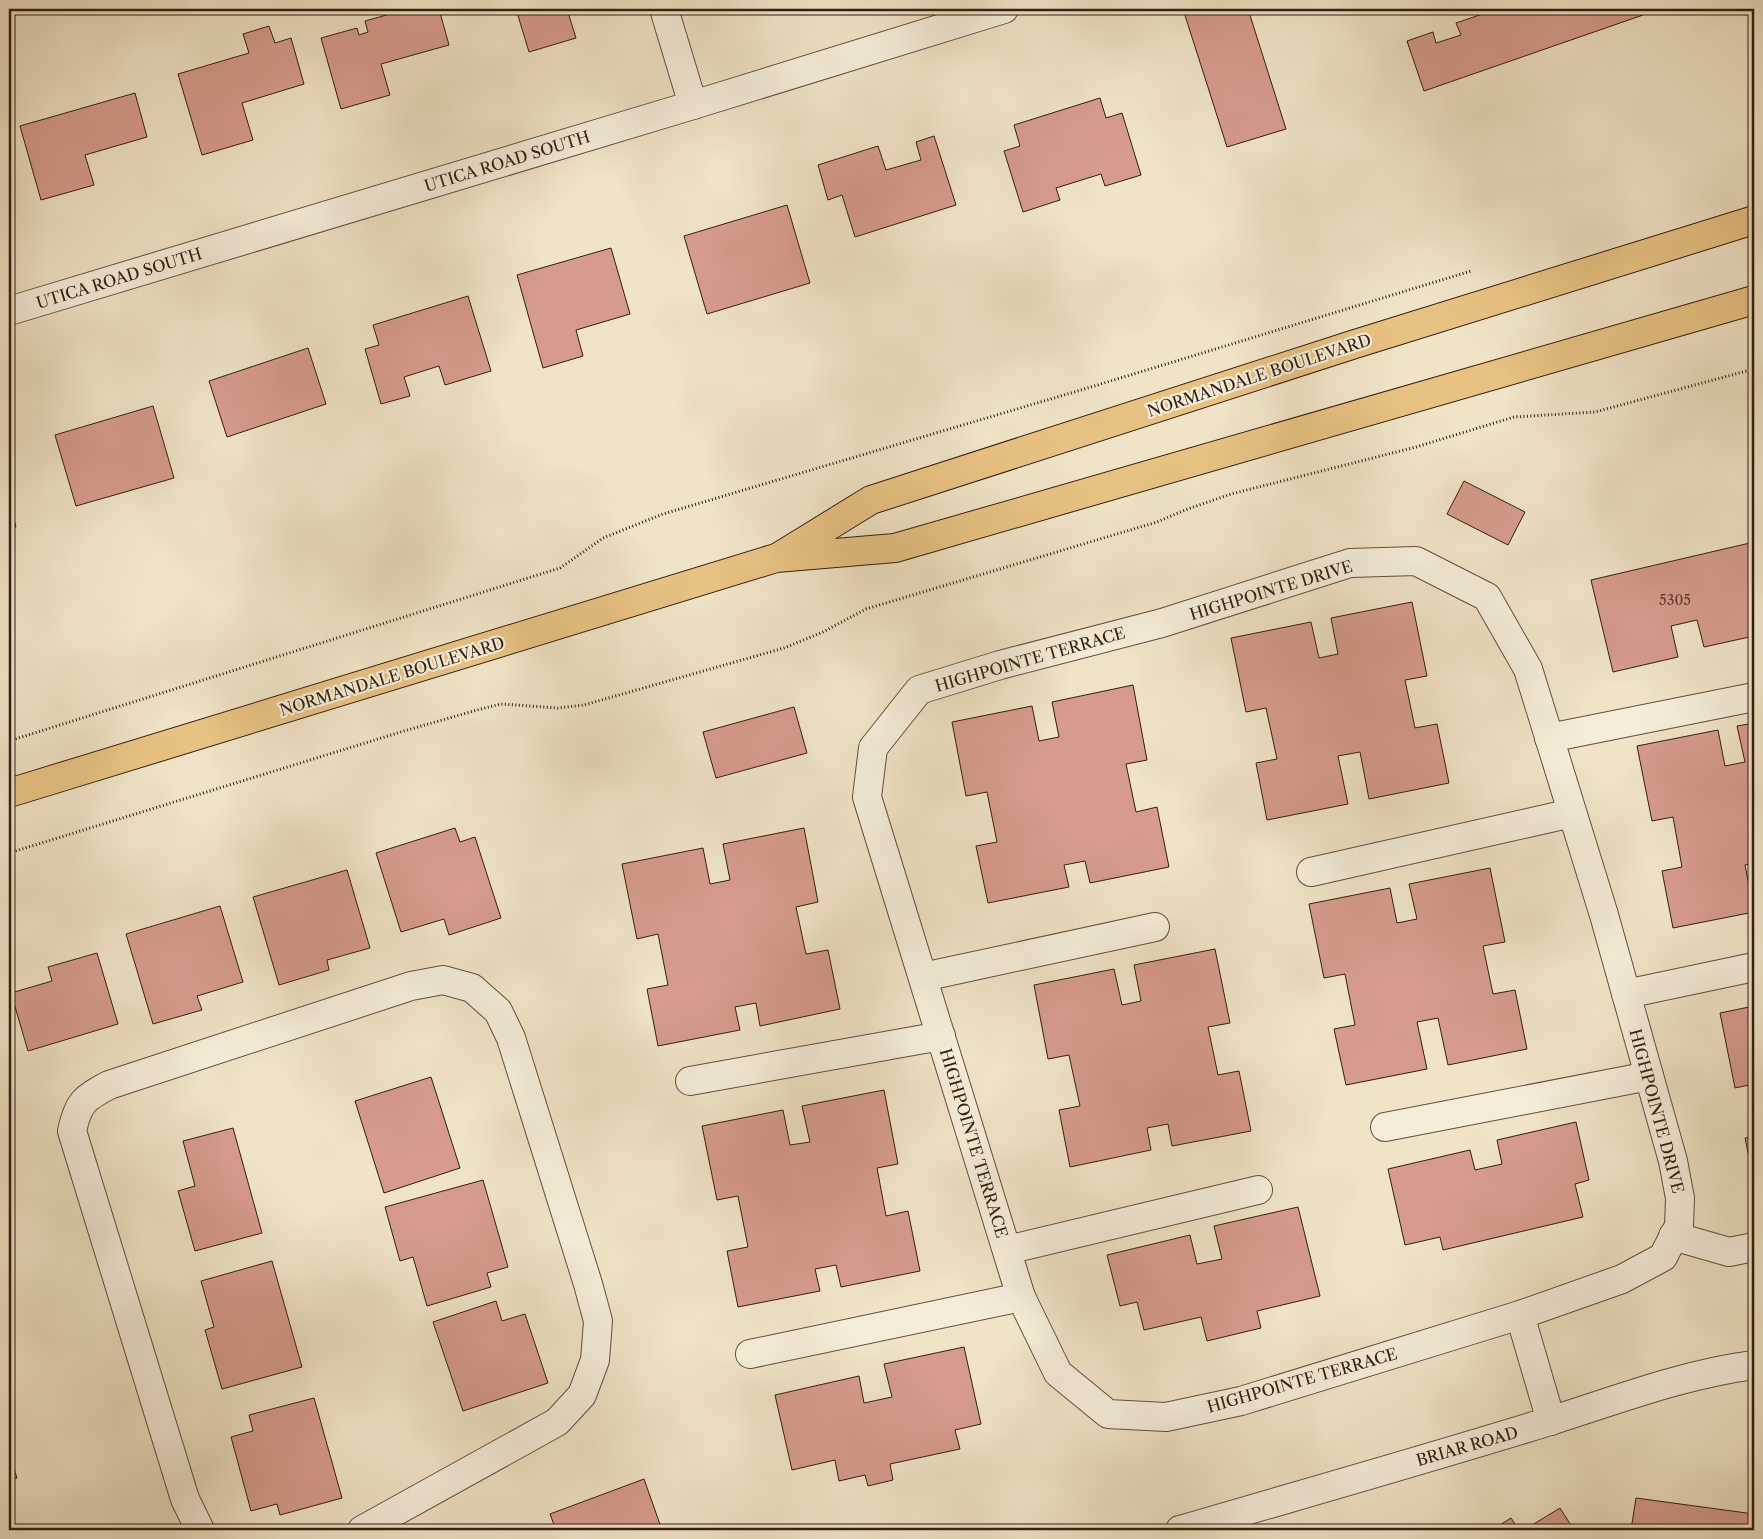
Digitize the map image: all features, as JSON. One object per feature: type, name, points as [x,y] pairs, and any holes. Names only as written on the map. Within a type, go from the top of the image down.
[{"type":"main road","name":"NORMANDALE BOULEVARD","points":[[776,558],[870,500],[1355,344],[1754,220]]},
{"type":"main road","name":"NORMANDALE BOULEVARD","points":[[9,793],[776,558],[895,548],[1754,300]]},
{"type":"street","points":[[664,9],[693,105]]},
{"type":"street","name":"UTICA ROAD SOUTH","points":[[9,311],[693,105],[1004,9]]},
{"type":"street","name":"HIGHPOINTE DRIVE","points":[[1162,623],[1350,563],[1416,561],[1487,597],[1528,669],[1604,915],[1673,1161],[1680,1198],[1679,1226],[1663,1257],[1622,1279],[1520,1315]]},
{"type":"street","name":"HIGHPOINTE TERRACE","points":[[1162,623],[1000,665],[919,690],[873,748],[867,797],[1021,1297],[1058,1373],[1108,1414],[1166,1417],[1241,1401],[1520,1315]]},
{"type":"street","points":[[1549,738],[1754,697]]},
{"type":"street","points":[[1311,872],[1572,813]]},
{"type":"street","points":[[923,977],[1155,928]]},
{"type":"street","points":[[1626,994],[1754,967]]},
{"type":"street","points":[[200,1530],[185,1499],[72,1130],[76,1112],[90,1095],[109,1085],[411,986],[443,980],[472,988],[498,1011],[511,1038],[588,1284],[598,1322],[595,1360],[582,1395],[557,1422],[362,1530]]},
{"type":"street","points":[[690,1081],[941,1036]]},
{"type":"street","points":[[1385,1127],[1649,1076]]},
{"type":"street","points":[[1007,1250],[1258,1190]]},
{"type":"street","points":[[1673,1236],[1729,1252],[1754,1247]]},
{"type":"street","points":[[750,1354],[1021,1297]]},
{"type":"street","points":[[1520,1315],[1551,1421]]},
{"type":"street","name":"BRIAR ROAD","points":[[1180,1530],[1551,1421],[1654,1388],[1729,1368],[1754,1364]]},
{"type":"path","points":[[9,741],[560,568],[602,538],[663,514],[1091,387],[1471,271]]},
{"type":"path","points":[[9,853],[477,710],[501,704],[558,708],[584,705],[784,648],[823,632],[866,609],[1157,522],[1231,494],[1416,447],[1514,417],[1595,412],[1754,369]]},
{"type":"building","points":[[408,9],[439,9],[449,45],[381,64],[390,95],[341,109],[321,38],[357,28],[359,35],[368,32],[365,21]]},
{"type":"building","points":[[516,9],[567,9],[576,38],[529,52]]},
{"type":"building","points":[[1183,9],[1248,9],[1286,129],[1227,147]]},
{"type":"building","points":[[1497,9],[1507,9],[1509,13],[1522,9],[1640,9],[1643,15],[1424,91],[1407,41],[1433,32],[1436,43],[1461,35],[1456,23]]},
{"type":"building","points":[[269,26],[275,43],[291,38],[304,84],[242,103],[253,140],[202,155],[178,74],[249,53],[243,34]]},
{"type":"building","points":[[135,93],[147,137],[85,155],[94,185],[41,200],[20,126]]},
{"type":"building","points":[[1100,98],[1106,118],[1122,113],[1141,175],[1105,186],[1101,174],[1056,188],[1060,200],[1023,212],[1004,151],[1020,146],[1014,125]]},
{"type":"building","points":[[934,136],[956,205],[855,237],[842,195],[828,200],[818,165],[878,146],[886,170],[921,160],[916,142]]},
{"type":"building","points":[[787,205],[810,283],[707,314],[684,236]]},
{"type":"building","points":[[611,248],[630,314],[576,330],[583,356],[543,368],[517,275]]},
{"type":"building","points":[[468,296],[491,371],[445,385],[439,366],[404,377],[410,396],[381,404],[365,349],[379,345],[373,325]]},
{"type":"building","points":[[308,348],[326,404],[227,437],[209,381]]},
{"type":"building","points":[[153,406],[174,478],[76,506],[55,435]]},
{"type":"building","points":[[1464,481],[1525,512],[1508,545],[1447,514]]},
{"type":"building","points":[[9,502],[16,527],[9,529]]},
{"type":"building","points":[[1754,542],[1754,636],[1704,647],[1697,620],[1671,626],[1678,657],[1613,672],[1591,580]]},
{"type":"building","points":[[1412,602],[1427,676],[1405,680],[1415,728],[1437,724],[1449,783],[1369,799],[1360,752],[1338,756],[1348,804],[1267,820],[1256,763],[1277,759],[1266,708],[1246,712],[1231,638],[1311,622],[1319,658],[1338,654],[1331,618]]},
{"type":"building","points":[[1133,685],[1147,760],[1126,764],[1136,812],[1157,807],[1169,867],[1090,883],[1085,861],[1064,865],[1069,887],[988,903],[976,846],[997,842],[987,792],[966,796],[952,722],[1032,706],[1039,741],[1059,737],[1052,702]]},
{"type":"building","points":[[794,707],[807,753],[716,778],[703,732]]},
{"type":"building","points":[[1754,723],[1754,863],[1745,865],[1754,912],[1673,928],[1662,871],[1682,867],[1673,817],[1652,821],[1637,746],[1718,730],[1725,766],[1745,762],[1737,726]]},
{"type":"building","points":[[455,828],[460,842],[475,837],[501,918],[449,935],[444,919],[401,932],[376,853]]},
{"type":"building","points":[[804,828],[818,902],[796,907],[806,954],[828,950],[840,1009],[760,1026],[756,1003],[735,1007],[740,1030],[658,1046],[647,989],[668,985],[658,934],[637,939],[622,864],[703,848],[710,884],[730,880],[723,844]]},
{"type":"building","points":[[1490,868],[1505,942],[1483,946],[1493,994],[1515,990],[1527,1049],[1448,1065],[1438,1018],[1417,1022],[1427,1069],[1346,1085],[1334,1029],[1355,1025],[1345,974],[1324,978],[1309,904],[1390,888],[1397,923],[1417,919],[1409,884]]},
{"type":"building","points":[[347,870],[370,948],[327,960],[329,970],[279,985],[253,897]]},
{"type":"building","points":[[220,906],[243,982],[197,996],[202,1010],[153,1024],[126,934]]},
{"type":"building","points":[[1215,949],[1230,1023],[1208,1027],[1218,1075],[1239,1071],[1251,1131],[1172,1146],[1168,1124],[1147,1128],[1151,1150],[1070,1167],[1059,1110],[1080,1106],[1069,1055],[1048,1059],[1034,985],[1114,969],[1122,1005],[1141,1001],[1134,965]]},
{"type":"building","points":[[97,953],[118,1024],[28,1051],[11,993],[52,981],[48,967]]},
{"type":"building","points":[[1754,1006],[1754,1084],[1735,1088],[1720,1013]]},
{"type":"building","points":[[431,1077],[460,1168],[384,1193],[355,1101]]},
{"type":"building","points":[[884,1090],[898,1164],[877,1168],[886,1216],[908,1211],[920,1271],[841,1287],[836,1265],[815,1269],[820,1291],[738,1307],[727,1251],[748,1247],[738,1196],[717,1200],[702,1126],[783,1110],[790,1145],[810,1142],[802,1106]]},
{"type":"building","points":[[1576,1122],[1589,1180],[1575,1184],[1583,1217],[1443,1250],[1440,1237],[1405,1245],[1388,1169],[1470,1150],[1475,1170],[1502,1164],[1497,1140]]},
{"type":"building","points":[[233,1128],[262,1233],[195,1251],[178,1191],[195,1186],[183,1141]]},
{"type":"building","points":[[1754,1136],[1754,1182],[1745,1138]]},
{"type":"building","points":[[483,1180],[508,1267],[487,1273],[491,1287],[427,1306],[413,1257],[400,1261],[385,1207]]},
{"type":"building","points":[[1298,1207],[1320,1296],[1257,1311],[1261,1328],[1207,1341],[1201,1317],[1144,1330],[1137,1302],[1120,1306],[1107,1255],[1190,1235],[1197,1264],[1222,1259],[1214,1226]]},
{"type":"building","points":[[272,1261],[302,1367],[222,1389],[205,1330],[214,1327],[201,1281]]},
{"type":"building","points":[[496,1301],[502,1321],[525,1314],[548,1383],[463,1411],[433,1322]]},
{"type":"building","points":[[964,1347],[981,1424],[955,1430],[960,1449],[890,1464],[893,1480],[868,1486],[865,1475],[839,1481],[835,1460],[792,1470],[775,1395],[859,1376],[864,1403],[892,1397],[884,1364]]},
{"type":"building","points":[[314,1398],[342,1498],[280,1515],[277,1504],[251,1511],[231,1437],[253,1431],[249,1415]]},
{"type":"building","points":[[9,1453],[17,1478],[9,1481]]},
{"type":"building","points":[[644,1479],[662,1530],[556,1530],[550,1514]]},
{"type":"building","points":[[1636,1498],[1754,1514],[1754,1530],[1631,1530]]},
{"type":"building","points":[[1560,1508],[1574,1530],[1524,1530]]},
{"type":"building","points":[[1511,1518],[1519,1530],[1492,1530]]}]
